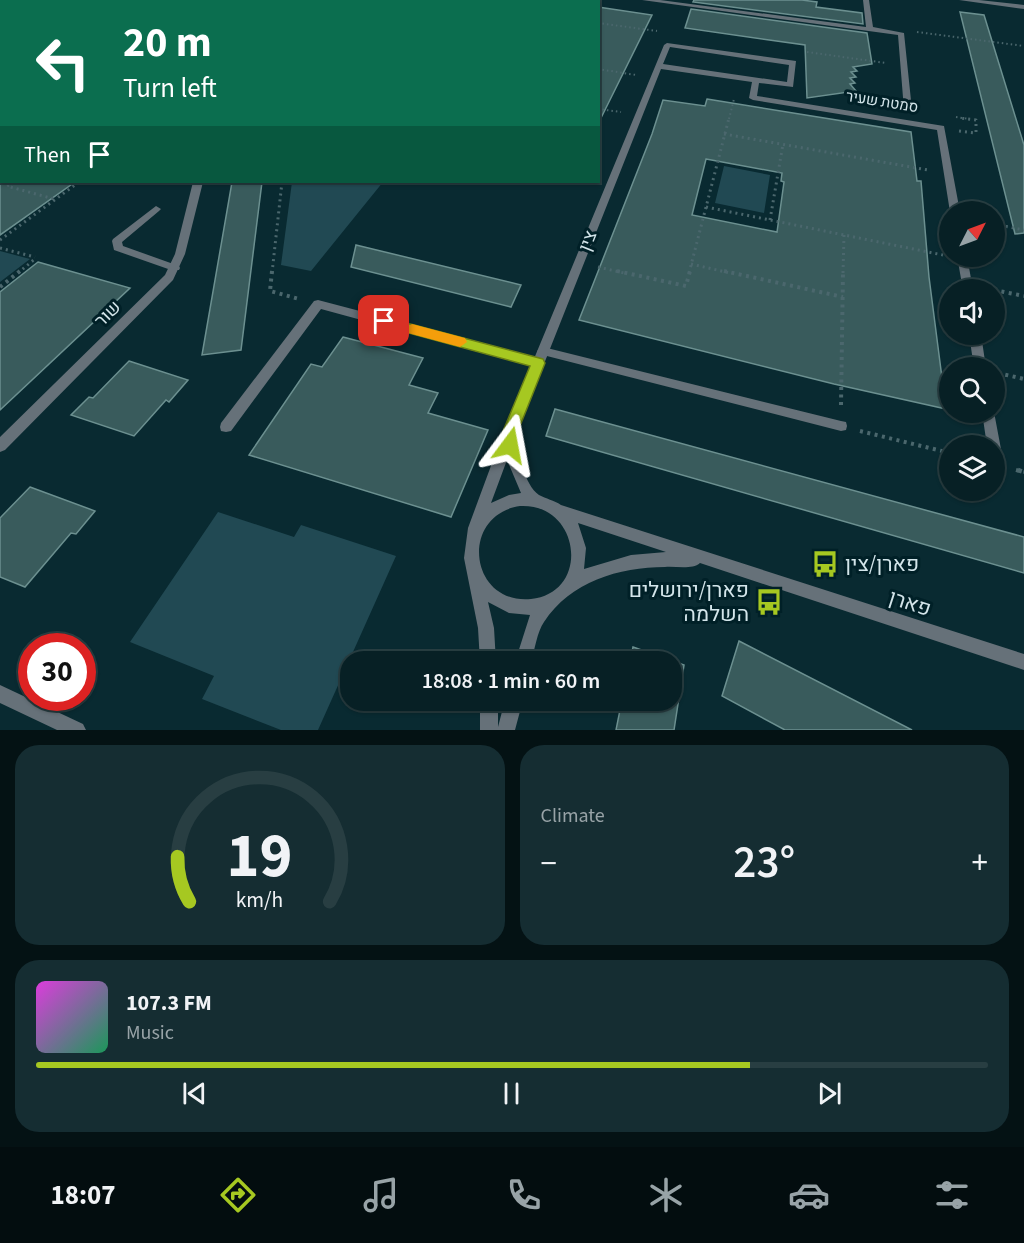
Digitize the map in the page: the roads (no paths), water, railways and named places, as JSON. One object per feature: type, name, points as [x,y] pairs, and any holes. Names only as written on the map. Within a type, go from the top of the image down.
[{"type":"street","points":[[645,0],[902,33],[908,110]]},
{"type":"street","points":[[866,0],[870,29]]},
{"type":"street","points":[[962,0],[1024,7]]},
{"type":"street","name":"צין","points":[[475,528],[509,436],[667,45],[793,63],[790,86],[756,80]]},
{"type":"street","points":[[659,66],[756,80]]},
{"type":"street","name":"סמטת שעיר","points":[[756,80],[753,98],[941,128],[953,201]]},
{"type":"street","name":"שור","points":[[0,446],[155,292],[175,268],[198,183]]},
{"type":"street","points":[[156,209],[117,241],[118,248],[175,268]]},
{"type":"street","points":[[226,427],[318,304],[841,426]]},
{"type":"street","points":[[509,436],[517,472],[525,489],[536,502]]},
{"type":"street","points":[[488,651],[486,628],[470,547],[475,528],[488,513],[497,507],[516,501],[536,502],[555,509],[571,524],[579,543],[579,563],[571,583],[536,619],[526,651]]},
{"type":"street","name":"פארן","points":[[555,509],[1024,662]]},
{"type":"street","name":"פארן","points":[[571,583],[604,567],[639,560],[676,559],[715,562]]},
{"type":"street","points":[[474,573],[482,586],[491,594],[511,604],[534,606],[555,598]]},
{"type":"street","points":[[0,693],[77,730]]},
{"type":"street","points":[[489,711],[489,730]]},
{"type":"street","points":[[506,730],[511,711]]},
{"type":"place","name":"פארן/צין","points":[[825,564]]},
{"type":"place","name":"פארן/ירושלים השלמה","points":[[769,602]]}]
